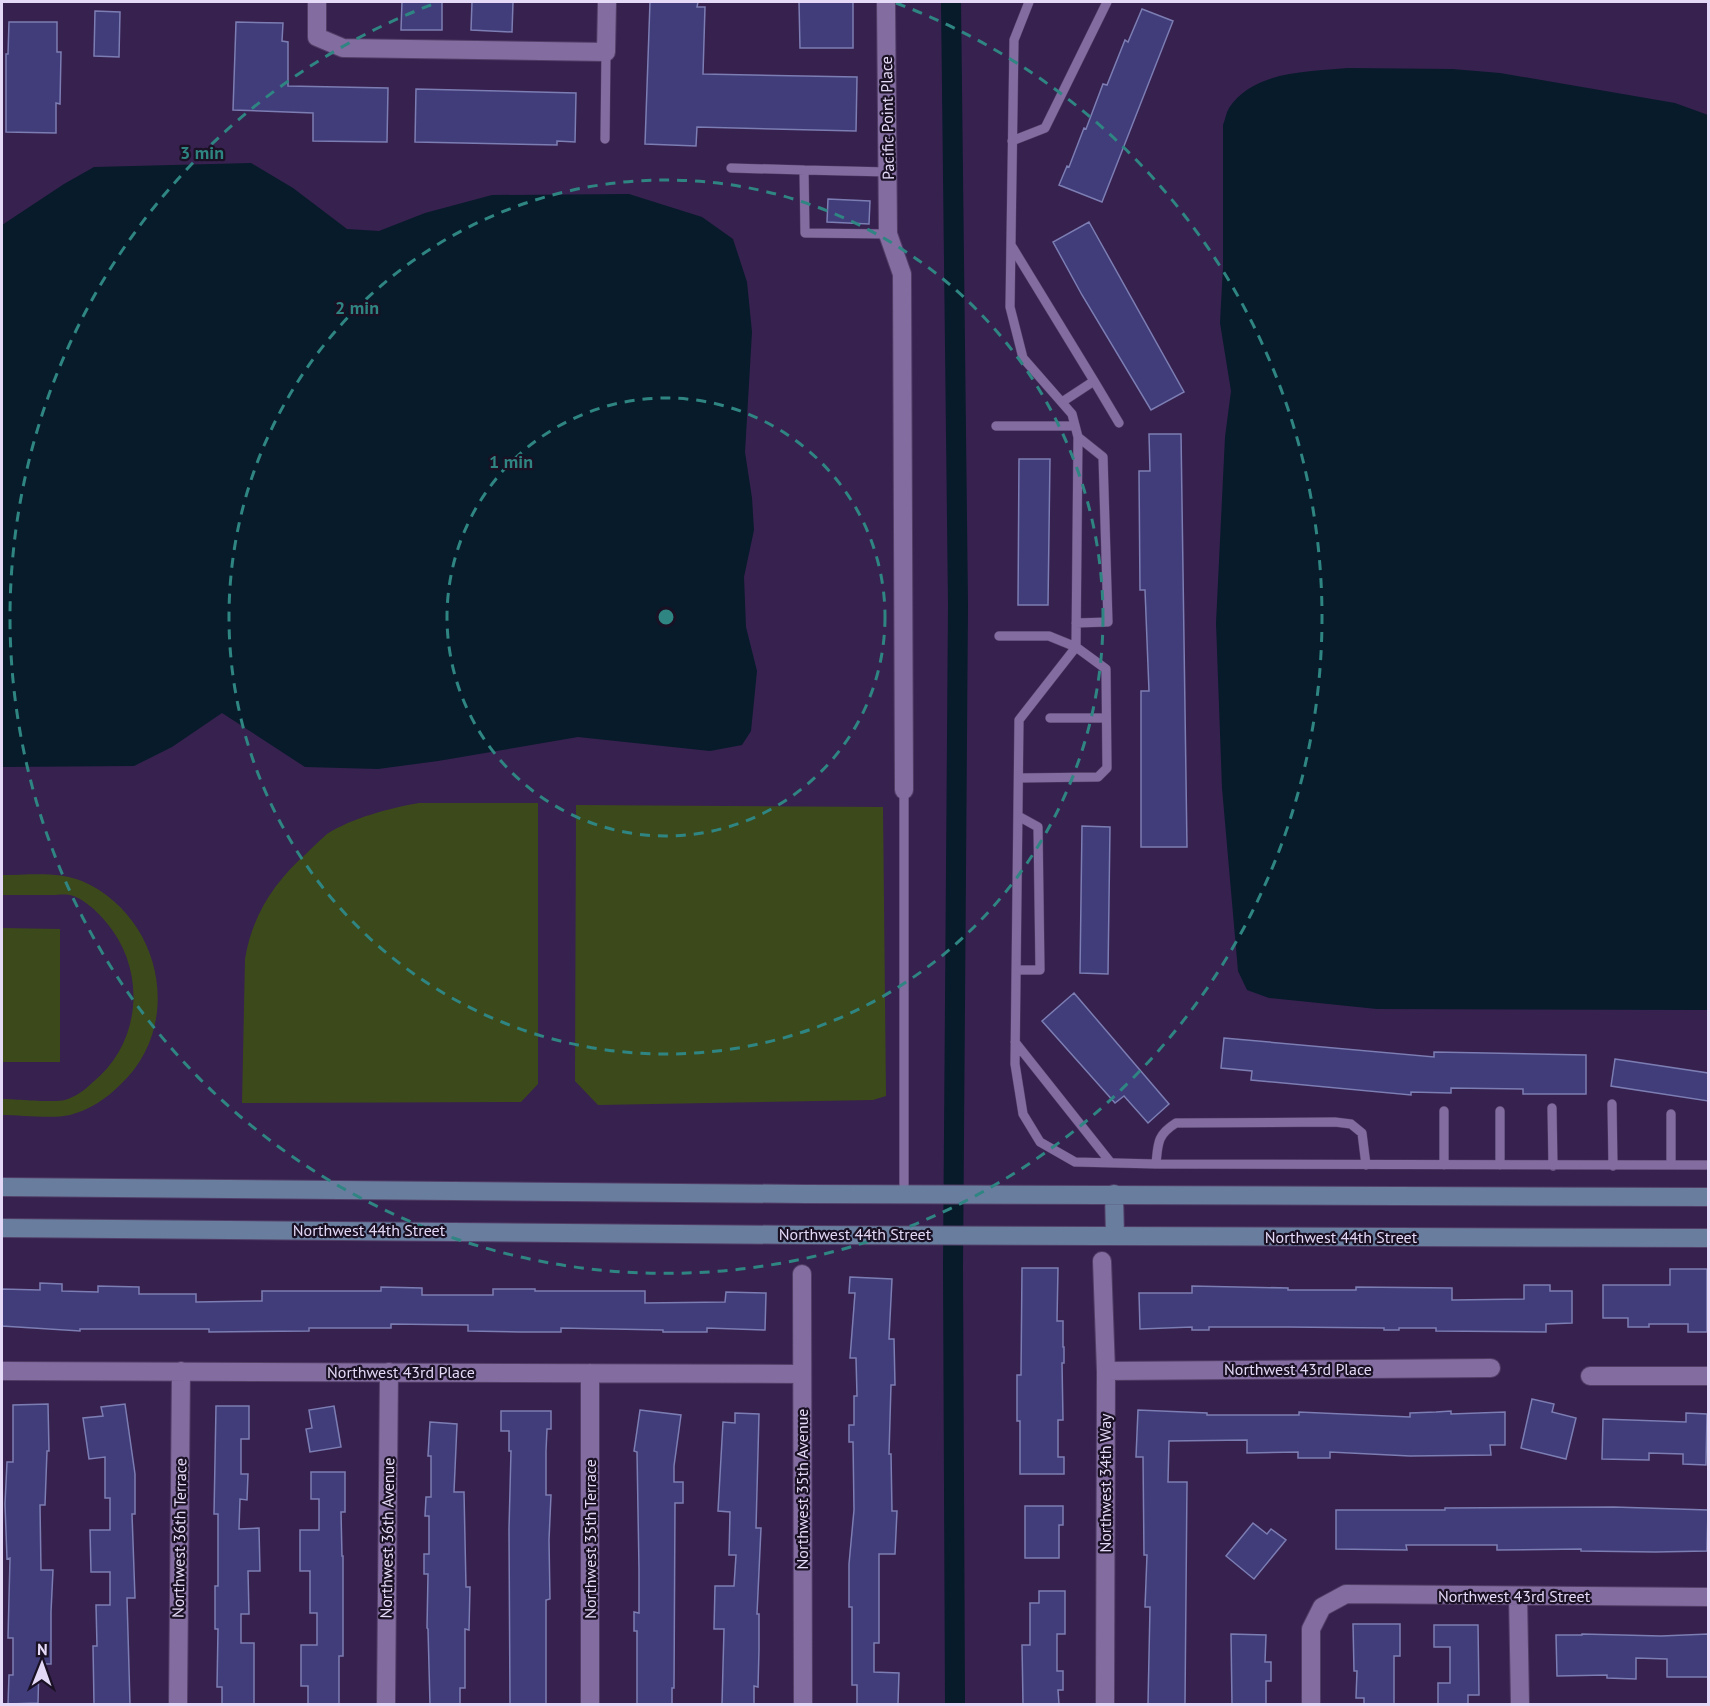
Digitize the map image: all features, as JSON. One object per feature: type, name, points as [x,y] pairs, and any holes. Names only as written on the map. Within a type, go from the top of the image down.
[{"type":"street","points":[[317,2],[317,37],[343,48],[606,52],[607,2]]},
{"type":"street","name":"Pacific Point Place","points":[[886,2],[888,234],[902,274],[904,790]]},
{"type":"street","points":[[2,1187],[1708,1197]]},
{"type":"street","points":[[1114,1194],[1115,1236]]},
{"type":"street","name":"Northwest 44th Street","points":[[2,1228],[1708,1238]]},
{"type":"street","name":"Northwest 34th Way","points":[[1102,1261],[1106,1371],[1105,1704]]},
{"type":"street","name":"Northwest 35th Avenue","points":[[802,1274],[803,1704]]},
{"type":"street","name":"Northwest 43rd Place","points":[[1106,1371],[1491,1368]]},
{"type":"street","name":"Northwest 43rd Place","points":[[2,1371],[801,1374]]},
{"type":"street","name":"Northwest 36th Terrace","points":[[178,1704],[181,1371]]},
{"type":"street","name":"Northwest 36th Avenue","points":[[386,1704],[389,1372]]},
{"type":"street","name":"Northwest 35th Terrace","points":[[590,1373],[590,1704]]},
{"type":"street","points":[[1590,1376],[1708,1376]]},
{"type":"street","name":"Northwest 43rd Street","points":[[1311,1704],[1311,1629],[1322,1607],[1346,1594],[1708,1597]]},
{"type":"street","points":[[1518,1596],[1520,1704]]},
{"type":"lane","points":[[1029,2],[1014,40],[1010,307],[1023,358],[1072,414],[1078,437],[1076,647],[1019,720],[1015,1064],[1023,1114],[1040,1143],[1075,1162],[1708,1165]]},
{"type":"lane","points":[[1012,141],[1045,128],[1107,2]]},
{"type":"lane","points":[[605,139],[606,52]]},
{"type":"lane","points":[[731,168],[888,172]]},
{"type":"lane","points":[[804,170],[805,233],[888,234]]},
{"type":"lane","points":[[1011,244],[1119,423]]},
{"type":"lane","points":[[1062,402],[1094,381]]},
{"type":"lane","points":[[996,426],[1075,426]]},
{"type":"lane","points":[[1076,622],[1108,622],[1103,457],[1078,437]]},
{"type":"lane","points":[[999,636],[1049,636],[1076,647],[1106,669],[1107,768],[1098,777],[1019,778]]},
{"type":"lane","points":[[1050,718],[1106,718]]},
{"type":"lane","points":[[904,790],[904,1193]]},
{"type":"lane","points":[[1016,970],[1040,970],[1038,827],[1018,816]]},
{"type":"lane","points":[[1015,1042],[1111,1163]]},
{"type":"lane","points":[[1612,1104],[1613,1166]]},
{"type":"lane","points":[[1552,1108],[1553,1166]]},
{"type":"lane","points":[[1444,1111],[1444,1165]]},
{"type":"lane","points":[[1500,1111],[1500,1165]]},
{"type":"lane","points":[[1671,1114],[1671,1165]]},
{"type":"lane","points":[[1156,1164],[1158,1142],[1165,1130],[1176,1123],[1335,1122],[1351,1124],[1362,1133],[1366,1165]]},
{"type":"green space","points":[[419,803],[538,803],[538,1084],[521,1102],[242,1103],[245,959],[253,928],[266,901],[284,876],[327,834],[372,814]]},
{"type":"green space","points":[[576,805],[883,807],[886,1096],[873,1100],[598,1105],[575,1081]]},
{"type":"green space","points":[[43,874],[82,881],[109,897],[131,919],[146,945],[155,974],[158,1003],[153,1033],[140,1060],[120,1085],[97,1103],[77,1113],[46,1117],[2,1115],[2,1099],[65,1100],[83,1091],[109,1067],[121,1048],[129,1027],[133,1006],[133,983],[128,962],[119,941],[106,922],[85,902],[68,895],[2,895],[2,875]]},
{"type":"green space","points":[[2,928],[60,929],[60,1062],[2,1062]]},
{"type":"water","points":[[1348,68],[1452,69],[1500,73],[1675,103],[1708,115],[1708,1010],[1377,1009],[1269,998],[1247,990],[1238,971],[1222,788],[1216,623],[1225,437],[1231,391],[1220,323],[1223,267],[1223,125],[1229,108],[1253,86],[1283,75]]},
{"type":"water","points":[[251,163],[293,188],[347,229],[379,231],[425,213],[492,195],[629,194],[702,217],[733,239],[747,282],[752,332],[745,452],[754,530],[744,577],[746,627],[757,671],[751,731],[742,745],[710,751],[578,737],[378,769],[305,767],[222,713],[172,747],[134,766],[2,767],[2,225],[94,167]]},
{"type":"building","points":[[402,2],[442,2],[442,30],[401,30]]},
{"type":"building","points":[[472,2],[513,2],[512,32],[471,30]]},
{"type":"building","points":[[650,2],[698,2],[697,7],[705,7],[703,74],[857,77],[856,131],[697,127],[696,146],[645,144]]},
{"type":"building","points":[[799,2],[853,2],[853,48],[800,48]]},
{"type":"building","points":[[1142,9],[1173,21],[1102,202],[1059,185],[1067,166],[1069,167],[1084,128],[1086,129],[1103,84],[1107,85],[1125,40],[1128,42]]},
{"type":"building","points":[[95,11],[120,12],[119,57],[94,56]]},
{"type":"building","points":[[9,22],[57,22],[57,52],[61,52],[60,104],[56,103],[56,133],[6,132],[6,54],[8,54]]},
{"type":"building","points":[[236,22],[283,23],[282,41],[288,42],[288,86],[388,88],[387,142],[313,141],[313,113],[233,110]]},
{"type":"building","points":[[416,89],[576,93],[575,142],[557,141],[557,145],[415,142]]},
{"type":"building","points":[[828,199],[870,201],[869,224],[827,222]]},
{"type":"building","points":[[1089,222],[1184,392],[1151,410],[1053,242]]},
{"type":"building","points":[[1149,434],[1181,434],[1187,847],[1141,847],[1141,691],[1149,691],[1145,590],[1140,590],[1139,471],[1150,471]]},
{"type":"building","points":[[1019,459],[1050,459],[1048,605],[1018,605]]},
{"type":"building","points":[[1082,826],[1110,827],[1108,974],[1080,973]]},
{"type":"building","points":[[1074,993],[1169,1104],[1148,1123],[1124,1096],[1115,1103],[1042,1021]]},
{"type":"building","points":[[1224,1038],[1434,1057],[1434,1052],[1586,1055],[1586,1094],[1523,1094],[1523,1089],[1451,1088],[1451,1093],[1411,1092],[1411,1095],[1251,1080],[1252,1071],[1221,1068]]},
{"type":"building","points":[[1615,1059],[1708,1073],[1708,1101],[1611,1086]]},
{"type":"building","points":[[1022,1268],[1058,1268],[1057,1321],[1063,1321],[1064,1363],[1062,1363],[1063,1420],[1058,1420],[1058,1457],[1064,1457],[1064,1474],[1020,1474],[1017,1375],[1021,1375]]},
{"type":"building","points":[[1670,1269],[1707,1269],[1707,1332],[1688,1332],[1688,1324],[1649,1324],[1649,1327],[1628,1327],[1628,1318],[1603,1318],[1603,1285],[1670,1285]]},
{"type":"building","points":[[850,1277],[892,1279],[889,1339],[894,1339],[895,1385],[891,1385],[889,1454],[891,1454],[892,1511],[897,1511],[895,1554],[879,1554],[879,1643],[874,1643],[874,1672],[899,1673],[898,1704],[857,1704],[857,1685],[852,1685],[852,1607],[849,1607],[849,1564],[854,1510],[853,1442],[849,1442],[849,1425],[854,1425],[854,1396],[857,1396],[856,1358],[850,1358],[855,1293],[849,1293]]},
{"type":"building","points":[[40,1283],[62,1284],[62,1291],[98,1292],[98,1286],[139,1287],[139,1294],[196,1294],[196,1302],[262,1301],[262,1291],[381,1291],[381,1287],[422,1288],[422,1295],[493,1295],[493,1289],[645,1291],[645,1303],[725,1302],[726,1292],[766,1293],[765,1330],[707,1328],[707,1332],[663,1332],[663,1330],[561,1328],[561,1332],[520,1332],[468,1331],[468,1325],[391,1324],[391,1328],[309,1328],[309,1331],[209,1332],[209,1329],[80,1329],[80,1331],[2,1326],[2,1289],[40,1290]]},
{"type":"building","points":[[1524,1285],[1550,1285],[1550,1291],[1572,1291],[1572,1323],[1546,1324],[1546,1332],[1436,1331],[1436,1328],[1399,1328],[1399,1330],[1288,1327],[1209,1327],[1209,1330],[1192,1330],[1192,1327],[1140,1329],[1139,1293],[1192,1293],[1192,1286],[1288,1288],[1288,1290],[1356,1290],[1356,1287],[1452,1288],[1452,1300],[1524,1299]]},
{"type":"building","points":[[1532,1399],[1554,1404],[1552,1412],[1576,1418],[1566,1459],[1521,1448]]},
{"type":"building","points":[[48,1404],[49,1451],[47,1451],[45,1505],[40,1505],[41,1570],[53,1570],[51,1664],[39,1664],[38,1703],[8,1704],[9,1675],[13,1675],[13,1638],[8,1638],[10,1558],[7,1559],[5,1504],[7,1462],[13,1462],[13,1405]]},
{"type":"building","points":[[125,1404],[135,1474],[135,1514],[132,1514],[135,1598],[127,1598],[130,1704],[94,1704],[93,1646],[97,1646],[96,1605],[110,1605],[110,1572],[91,1572],[90,1530],[110,1530],[110,1498],[105,1498],[105,1457],[89,1459],[83,1418],[103,1416],[101,1407]]},
{"type":"building","points":[[216,1406],[249,1406],[249,1439],[241,1439],[241,1474],[248,1474],[247,1500],[240,1499],[239,1529],[259,1528],[260,1571],[248,1571],[249,1614],[241,1614],[241,1643],[254,1643],[254,1704],[222,1704],[222,1687],[217,1687],[218,1629],[215,1629],[215,1586],[218,1586],[218,1514],[214,1514]]},
{"type":"building","points":[[334,1406],[341,1447],[310,1452],[306,1429],[312,1428],[309,1410]]},
{"type":"building","points":[[640,1410],[681,1415],[674,1466],[674,1482],[683,1482],[683,1503],[675,1503],[672,1704],[637,1704],[637,1631],[634,1631],[634,1612],[639,1613],[639,1569],[637,1452],[634,1451]]},
{"type":"building","points":[[1138,1410],[1207,1413],[1207,1415],[1299,1415],[1299,1412],[1410,1417],[1410,1413],[1505,1412],[1505,1445],[1490,1445],[1491,1455],[1410,1456],[1330,1452],[1330,1458],[1298,1458],[1298,1452],[1247,1453],[1247,1440],[1169,1441],[1168,1482],[1187,1482],[1185,1704],[1148,1704],[1150,1607],[1145,1607],[1147,1555],[1144,1555],[1143,1457],[1136,1457]]},
{"type":"building","points":[[501,1411],[551,1411],[551,1429],[547,1429],[546,1451],[546,1495],[551,1495],[550,1599],[546,1600],[546,1704],[510,1704],[511,1451],[509,1451],[509,1431],[501,1431]]},
{"type":"building","points":[[735,1413],[759,1414],[756,1528],[761,1528],[757,1614],[759,1614],[759,1650],[758,1687],[754,1686],[754,1704],[722,1704],[724,1629],[714,1629],[715,1586],[734,1586],[736,1555],[729,1555],[730,1512],[718,1511],[723,1422],[735,1423]]},
{"type":"building","points":[[1686,1413],[1707,1414],[1706,1465],[1683,1464],[1683,1454],[1649,1453],[1649,1460],[1602,1459],[1603,1419],[1686,1422]]},
{"type":"building","points":[[430,1422],[457,1424],[454,1492],[464,1492],[466,1587],[470,1587],[469,1630],[465,1629],[465,1688],[460,1688],[460,1704],[430,1704],[427,1628],[428,1574],[424,1574],[424,1554],[429,1554],[429,1516],[425,1516],[426,1497],[431,1497],[431,1456],[428,1456]]},
{"type":"building","points":[[311,1472],[345,1472],[345,1512],[341,1512],[343,1656],[339,1656],[339,1704],[308,1704],[308,1686],[301,1686],[301,1645],[317,1645],[317,1613],[310,1613],[310,1571],[300,1571],[300,1530],[319,1530],[319,1499],[311,1499]]},
{"type":"building","points":[[1025,1506],[1063,1506],[1063,1525],[1059,1525],[1059,1558],[1025,1558]]},
{"type":"building","points":[[1614,1507],[1708,1510],[1707,1551],[1497,1550],[1497,1545],[1406,1545],[1407,1550],[1336,1549],[1336,1510]]},
{"type":"building","points":[[1253,1523],[1267,1534],[1271,1529],[1286,1540],[1254,1579],[1226,1556]]},
{"type":"building","points":[[1039,1591],[1065,1591],[1065,1634],[1057,1634],[1057,1671],[1063,1671],[1063,1690],[1058,1690],[1059,1704],[1023,1704],[1022,1645],[1030,1645],[1030,1603],[1039,1603]]},
{"type":"building","points":[[1353,1624],[1400,1624],[1400,1656],[1394,1656],[1394,1704],[1364,1704],[1364,1698],[1356,1698],[1357,1671],[1354,1671]]},
{"type":"building","points":[[1434,1625],[1478,1625],[1479,1695],[1468,1695],[1468,1704],[1438,1704],[1438,1683],[1450,1683],[1450,1647],[1434,1647]]},
{"type":"building","points":[[1231,1634],[1266,1635],[1265,1662],[1271,1662],[1271,1681],[1266,1681],[1266,1704],[1232,1704]]},
{"type":"building","points":[[1708,1634],[1708,1677],[1667,1677],[1667,1659],[1636,1658],[1636,1679],[1607,1678],[1607,1675],[1557,1676],[1556,1635],[1661,1636]]},
{"type":"waterway","points":[[951,2],[958,605],[953,1267],[955,1704]]}]
